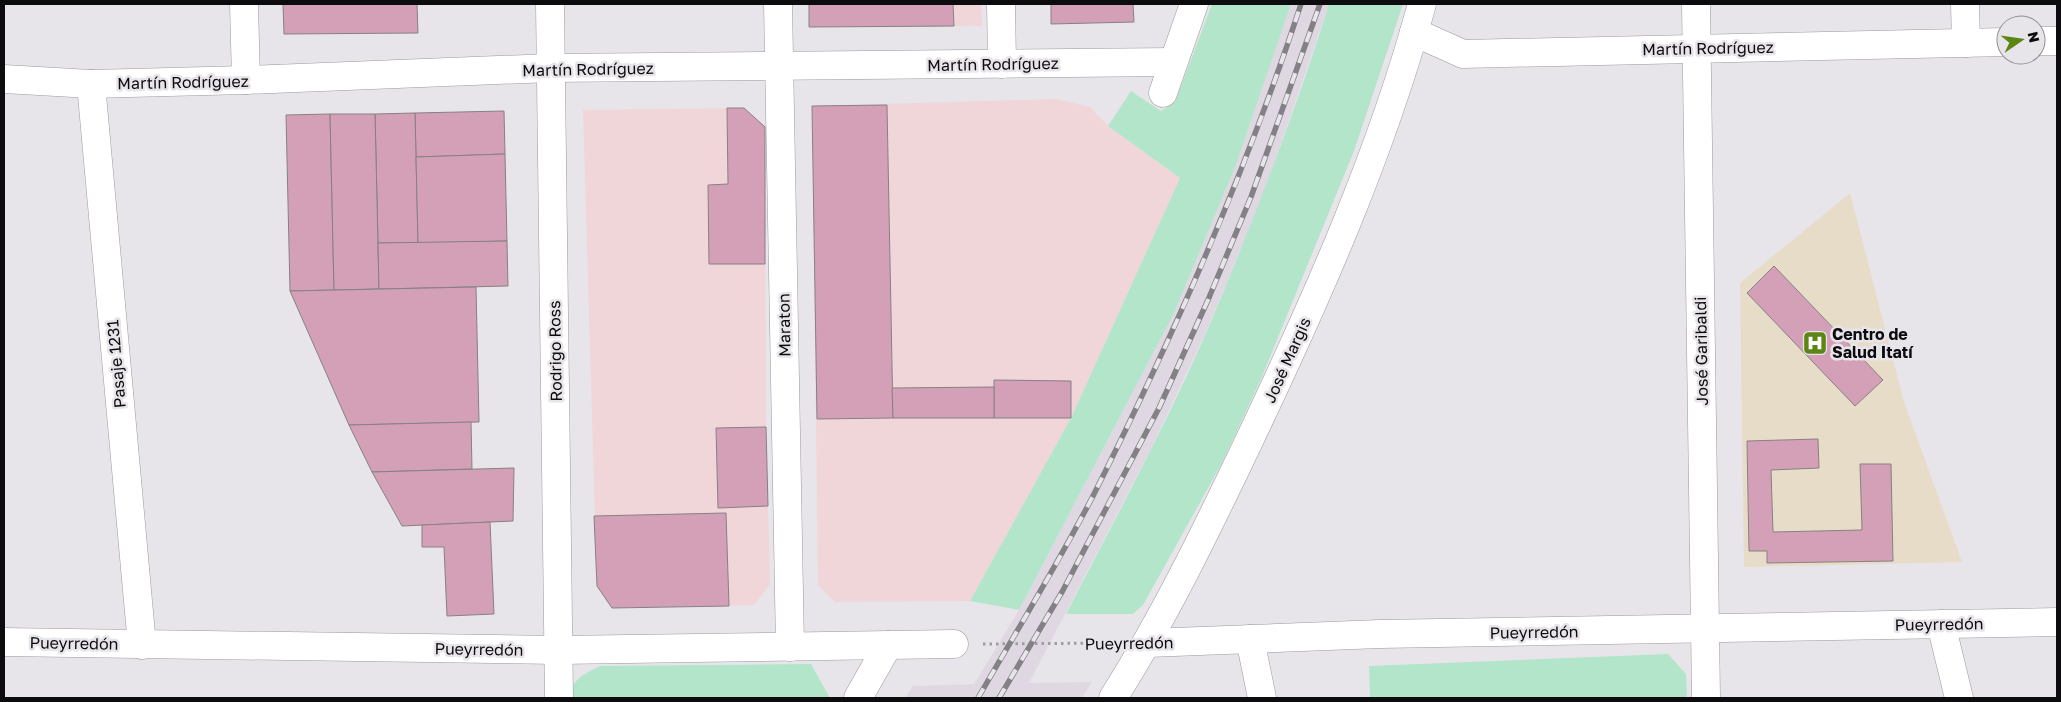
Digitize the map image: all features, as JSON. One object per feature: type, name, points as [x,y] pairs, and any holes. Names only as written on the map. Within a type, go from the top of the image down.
[{"type":"street","points":[[244,4],[246,80]]},
{"type":"street","name":"Rodrigo Ross","points":[[550,4],[559,698]]},
{"type":"street","name":"Maraton","points":[[778,4],[790,647]]},
{"type":"street","points":[[1001,4],[1002,64]]},
{"type":"street","points":[[1162,94],[1194,4]]},
{"type":"street","name":"José Margis","points":[[1113,698],[1148,643],[1206,529],[1292,351],[1364,179],[1422,4]]},
{"type":"street","name":"José Garibaldi","points":[[1696,4],[1706,698]]},
{"type":"street","points":[[1965,4],[1966,43]]},
{"type":"street","name":"Martín Rodríguez","points":[[1414,32],[1463,54],[1996,42]]},
{"type":"street","name":"Martín Rodríguez","points":[[4,79],[91,84],[551,68],[1173,62]]},
{"type":"street","name":"Pasaje 1231","points":[[91,84],[142,645]]},
{"type":"street","name":"Pueyrredón","points":[[1148,643],[1705,628],[2057,622]]},
{"type":"street","points":[[1940,624],[1959,698]]},
{"type":"street","points":[[1250,639],[1262,698]]},
{"type":"street","name":"Pueyrredón","points":[[4,642],[559,650],[954,644]]},
{"type":"street","points":[[858,698],[888,645]]},
{"type":"path","name":"Pueyrredón","points":[[1010,643],[1148,643]]},
{"type":"shaded area","points":[[809,4],[981,4],[982,26],[809,27]]},
{"type":"shaded area","points":[[1291,4],[1329,4],[1263,196],[1205,334],[1150,451],[1029,683],[1092,682],[1082,698],[905,698],[913,686],[974,684],[1019,610],[1174,313],[1236,165]]},
{"type":"shaded area","points":[[1057,99],[1090,107],[1108,126],[1180,178],[1071,418],[970,601],[835,602],[818,585],[812,106]]},
{"type":"shaded area","points":[[744,108],[765,127],[766,427],[770,584],[754,605],[612,608],[597,586],[583,110]]},
{"type":"shaded area","name":"Centro de Salud Itatí","points":[[1850,193],[1904,402],[1962,562],[1744,567],[1740,283]]},
{"type":"green space","points":[[1212,4],[1291,4],[1236,165],[1174,313],[1019,610],[970,601],[1071,418],[1180,178],[1108,126],[1131,91],[1161,111],[1175,102]]},
{"type":"green space","points":[[1329,4],[1403,4],[1354,151],[1261,379],[1222,463],[1143,605],[1133,614],[1066,614],[1156,440],[1206,333],[1272,170]]},
{"type":"green space","points":[[1668,654],[1686,674],[1687,698],[1370,698],[1369,666]]},
{"type":"green space","points":[[811,664],[830,698],[570,698],[572,686],[585,674],[601,666]]},
{"type":"building","points":[[283,4],[417,4],[418,33],[284,34]]},
{"type":"building","points":[[809,4],[953,4],[954,26],[809,27]]},
{"type":"building","points":[[1051,4],[1133,4],[1134,22],[1051,24]]},
{"type":"building","points":[[887,105],[893,418],[817,419],[812,106]]},
{"type":"building","points":[[727,108],[744,108],[765,127],[765,264],[709,264],[708,185],[728,184]]},
{"type":"building","points":[[504,111],[505,154],[416,157],[415,113]]},
{"type":"building","points":[[415,113],[418,243],[378,243],[375,114]]},
{"type":"building","points":[[330,114],[334,290],[290,291],[286,115]]},
{"type":"building","points":[[330,114],[375,114],[379,289],[334,290]]},
{"type":"building","points":[[505,154],[507,241],[418,243],[416,157]]},
{"type":"building","points":[[507,241],[508,286],[379,289],[378,243]]},
{"type":"building","points":[[1774,266],[1883,380],[1855,406],[1747,293]]},
{"type":"building","points":[[476,287],[479,422],[349,425],[290,291]]},
{"type":"building","points":[[994,380],[1071,381],[1071,418],[994,418]]},
{"type":"building","points":[[994,387],[994,418],[893,418],[892,388]]},
{"type":"building","points":[[471,422],[472,469],[372,472],[349,425]]},
{"type":"building","points":[[766,427],[768,506],[718,508],[716,428]]},
{"type":"building","points":[[1818,439],[1819,468],[1771,470],[1773,532],[1862,530],[1860,464],[1891,464],[1893,561],[1767,563],[1767,551],[1749,551],[1747,441]]},
{"type":"building","points":[[514,468],[513,521],[402,526],[372,472]]},
{"type":"building","points":[[726,513],[729,606],[612,608],[597,586],[594,516]]},
{"type":"building","points":[[490,522],[494,614],[447,616],[444,547],[422,547],[422,525]]},
{"type":"railway","points":[[978,698],[1052,571],[1094,494],[1180,314],[1257,130],[1301,4]]},
{"type":"railway","points":[[999,698],[1062,592],[1159,408],[1208,300],[1251,197],[1320,4]]},
{"type":"place","name":"Centro de Salud Itatí","points":[[1815,343]]}]
